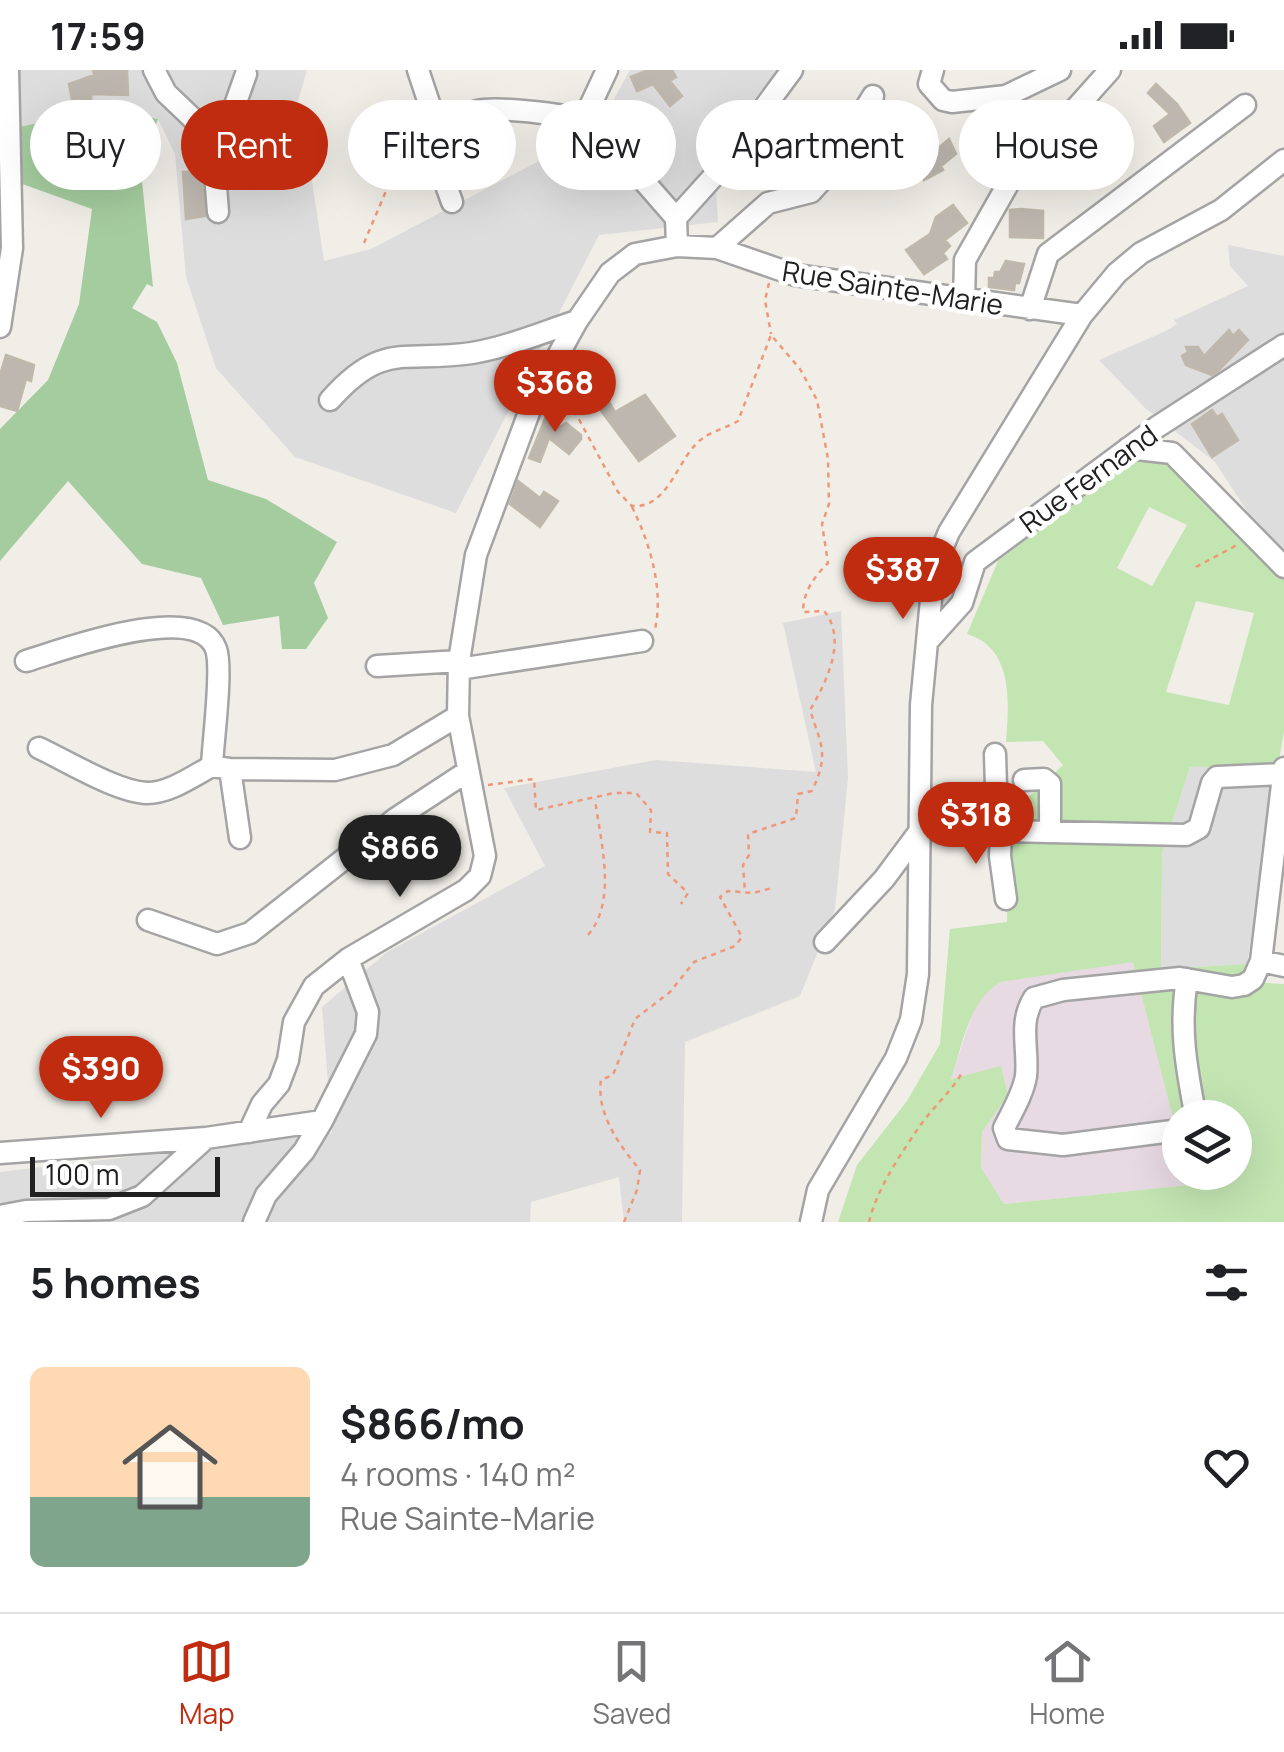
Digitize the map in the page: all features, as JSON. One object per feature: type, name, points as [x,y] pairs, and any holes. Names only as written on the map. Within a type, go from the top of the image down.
[{"type":"street","points":[[0,327],[12,248],[8,70]]},
{"type":"street","points":[[154,70],[166,93],[181,107]]},
{"type":"street","points":[[418,70],[425,100]]},
{"type":"street","points":[[593,100],[608,70]]},
{"type":"street","points":[[676,218],[713,177],[792,70]]},
{"type":"street","points":[[933,70],[929,84],[943,100],[952,102],[1006,96],[1060,70]]},
{"type":"street","points":[[964,301],[964,260],[1008,184],[1110,70]]},
{"type":"street","points":[[237,100],[246,74]]},
{"type":"street","points":[[717,248],[768,202],[811,192],[873,96]]},
{"type":"street","points":[[1030,309],[1048,254],[1245,105]]},
{"type":"street","points":[[811,1222],[818,1190],[896,1058],[911,1020],[918,974],[921,705],[934,568],[949,532],[1082,316],[1117,273],[1141,253],[1221,210],[1284,160]]},
{"type":"street","points":[[216,190],[218,212]]},
{"type":"street","points":[[449,190],[452,202]]},
{"type":"street","points":[[652,190],[676,218],[676,246]]},
{"type":"street","name":"Rue Sainte-Marie","points":[[348,959],[466,890],[480,876],[485,856],[458,716],[459,665],[476,555],[534,398],[577,321],[610,273],[635,254],[676,246],[717,248],[795,276],[1082,316]]},
{"type":"street","points":[[330,400],[349,378],[390,356],[472,352],[577,321]]},
{"type":"street","name":"Rue Fernand","points":[[926,642],[962,604],[975,562],[1128,448],[1284,345]]},
{"type":"street","points":[[1128,448],[1172,452],[1284,567]]},
{"type":"street","points":[[26,661],[150,628],[195,628],[207,634],[218,654],[221,767],[240,838]]},
{"type":"street","points":[[376,666],[459,665],[642,641]]},
{"type":"street","points":[[38,748],[123,787],[147,793],[172,788],[221,767],[335,770],[393,754],[458,716]]},
{"type":"street","points":[[996,754],[997,822],[1006,899]]},
{"type":"street","points":[[1001,831],[1186,835],[1199,828],[1217,777],[1284,771],[1260,962],[1253,979],[1244,986],[1232,987],[1188,979],[1063,990],[1034,998],[1026,1011],[1023,1088],[1004,1128],[1008,1139],[1063,1146],[1162,1132]]},
{"type":"street","points":[[148,920],[216,944],[250,933],[394,819],[470,779]]},
{"type":"street","points":[[1024,780],[1044,779],[1050,784],[1050,830]]},
{"type":"street","points":[[826,942],[884,880],[918,832]]},
{"type":"street","points":[[249,1132],[262,1104],[279,1084],[288,1060],[294,1022],[314,986],[348,959],[368,1021],[366,1034],[304,1152],[266,1195],[254,1222]]},
{"type":"street","points":[[1260,962],[1284,966]]},
{"type":"street","points":[[1188,979],[1182,1010],[1182,1047],[1192,1100]]},
{"type":"street","points":[[0,1153],[206,1138],[322,1121]]},
{"type":"street","points":[[0,1216],[26,1211],[109,1209],[128,1203],[142,1196],[206,1138]]},
{"type":"path","points":[[364,242],[387,190]]},
{"type":"path","points":[[632,506],[643,507],[657,498],[702,438],[738,421],[771,335],[766,300],[773,268]]},
{"type":"path","points":[[745,892],[743,865],[749,855],[748,834],[796,818],[798,794],[812,791],[822,767],[824,749],[810,710],[828,675],[835,644],[833,620],[824,610],[803,612],[803,600],[828,563],[822,524],[830,504],[828,460],[820,414],[800,369],[771,335]]},
{"type":"path","points":[[550,368],[618,492],[632,506],[650,554],[660,608],[655,632],[642,641]]},
{"type":"path","points":[[1196,568],[1256,535]]},
{"type":"path","points":[[470,779],[534,779],[536,810],[636,793],[650,810],[650,832],[667,832],[668,874],[688,893],[680,904]]},
{"type":"path","points":[[588,935],[602,919],[605,880],[595,797]]},
{"type":"path","points":[[624,1222],[637,1190],[640,1170],[623,1150],[598,1098],[602,1080],[612,1075],[635,1019],[670,992],[694,962],[735,946],[742,937],[720,897],[728,891],[772,888]]},
{"type":"path","points":[[868,1222],[873,1206],[908,1146],[925,1119],[948,1097],[962,1072]]},
{"type":"shaded area","points":[[13,70],[307,70],[298,100],[181,100],[181,190],[313,190],[324,261],[371,249],[484,190],[516,190],[516,173],[536,163],[536,190],[676,190],[676,100],[614,100],[630,70],[791,70],[769,80],[754,100],[696,100],[696,190],[716,190],[718,222],[599,235],[456,513],[295,457],[216,368],[186,277],[175,154],[161,125],[161,100],[30,100],[30,124],[13,128]]},
{"type":"shaded area","points":[[1228,245],[1284,256],[1284,559],[1215,462],[1145,408],[1099,360],[1166,331],[1177,324],[1174,320],[1248,286],[1230,266]]},
{"type":"shaded area","points":[[841,611],[848,778],[835,909],[800,996],[685,1042],[682,1222],[624,1222],[619,1177],[531,1202],[530,1222],[0,1222],[0,1172],[332,1133],[322,1007],[387,952],[545,866],[504,788],[656,760],[816,772],[783,623]]},
{"type":"shaded area","points":[[1278,766],[1247,964],[1161,969],[1162,853],[1190,767]]},
{"type":"shaded area","points":[[1134,961],[1169,1100],[1162,1100],[1162,1188],[1004,1204],[981,1169],[982,1132],[1008,1095],[1001,1067],[951,1079],[973,1011],[984,992],[1001,982]]},
{"type":"green space","points":[[0,70],[14,128],[30,125],[30,187],[0,176]]},
{"type":"green space","points":[[39,190],[143,190],[153,287],[147,284],[132,308],[157,322],[177,363],[208,480],[266,499],[337,542],[314,583],[328,618],[306,649],[282,649],[279,616],[223,625],[201,578],[142,564],[68,481],[0,561],[0,429],[48,380],[79,304],[92,209]]},
{"type":"green space","points":[[1142,453],[1176,454],[1284,580],[1284,731],[1278,766],[1190,767],[1162,853],[1161,969],[1247,964],[1249,982],[1284,984],[1284,1222],[838,1222],[857,1165],[907,1101],[940,1044],[950,929],[1007,922],[1009,815],[1063,765],[1043,741],[1006,742],[1007,694],[1001,664],[982,641],[967,634],[998,561]],"holes":[[[1149,507],[1187,525],[1152,586],[1117,568]],[[1196,601],[1254,613],[1229,705],[1166,692]],[[1133,962],[1168,1100],[1252,1100],[1252,1190],[1162,1188],[1004,1204],[981,1168],[982,1132],[1008,1095],[1001,1066],[951,1079],[974,1012],[1001,982]]]},
{"type":"building","points":[[93,70],[127,70],[128,95],[91,94],[91,99],[72,100],[69,84],[94,75]]},
{"type":"building","points":[[648,70],[672,70],[676,77],[670,81],[682,96],[676,101],[665,100],[653,84],[637,91],[631,77]]},
{"type":"building","points":[[1156,84],[1190,123],[1164,142],[1154,126],[1170,114],[1148,93]]},
{"type":"building","points":[[949,139],[956,154],[939,172],[939,151]]},
{"type":"building","points":[[184,190],[203,190],[205,216],[186,219]]},
{"type":"building","points":[[953,205],[967,223],[945,240],[950,246],[943,253],[947,259],[924,274],[906,250],[930,234],[936,217]]},
{"type":"building","points":[[1010,210],[1043,211],[1043,238],[1010,237]]},
{"type":"building","points":[[1006,261],[1024,264],[1019,283],[1015,283],[1014,290],[989,287],[989,278],[1000,272]]},
{"type":"building","points":[[1229,330],[1233,336],[1239,330],[1248,340],[1218,371],[1212,375],[1186,365],[1182,356],[1188,352],[1186,347],[1198,347],[1204,356]]},
{"type":"building","points":[[6,355],[34,365],[17,411],[0,406],[0,375]]},
{"type":"building","points":[[600,386],[615,412],[645,395],[675,436],[639,461],[591,392]]},
{"type":"building","points":[[552,402],[563,407],[552,432],[566,423],[581,439],[569,454],[549,438],[540,462],[529,458]]},
{"type":"building","points":[[1212,410],[1217,417],[1222,414],[1238,440],[1212,457],[1192,424]]},
{"type":"building","points":[[518,481],[540,498],[544,492],[558,501],[540,527],[510,504]]}]
